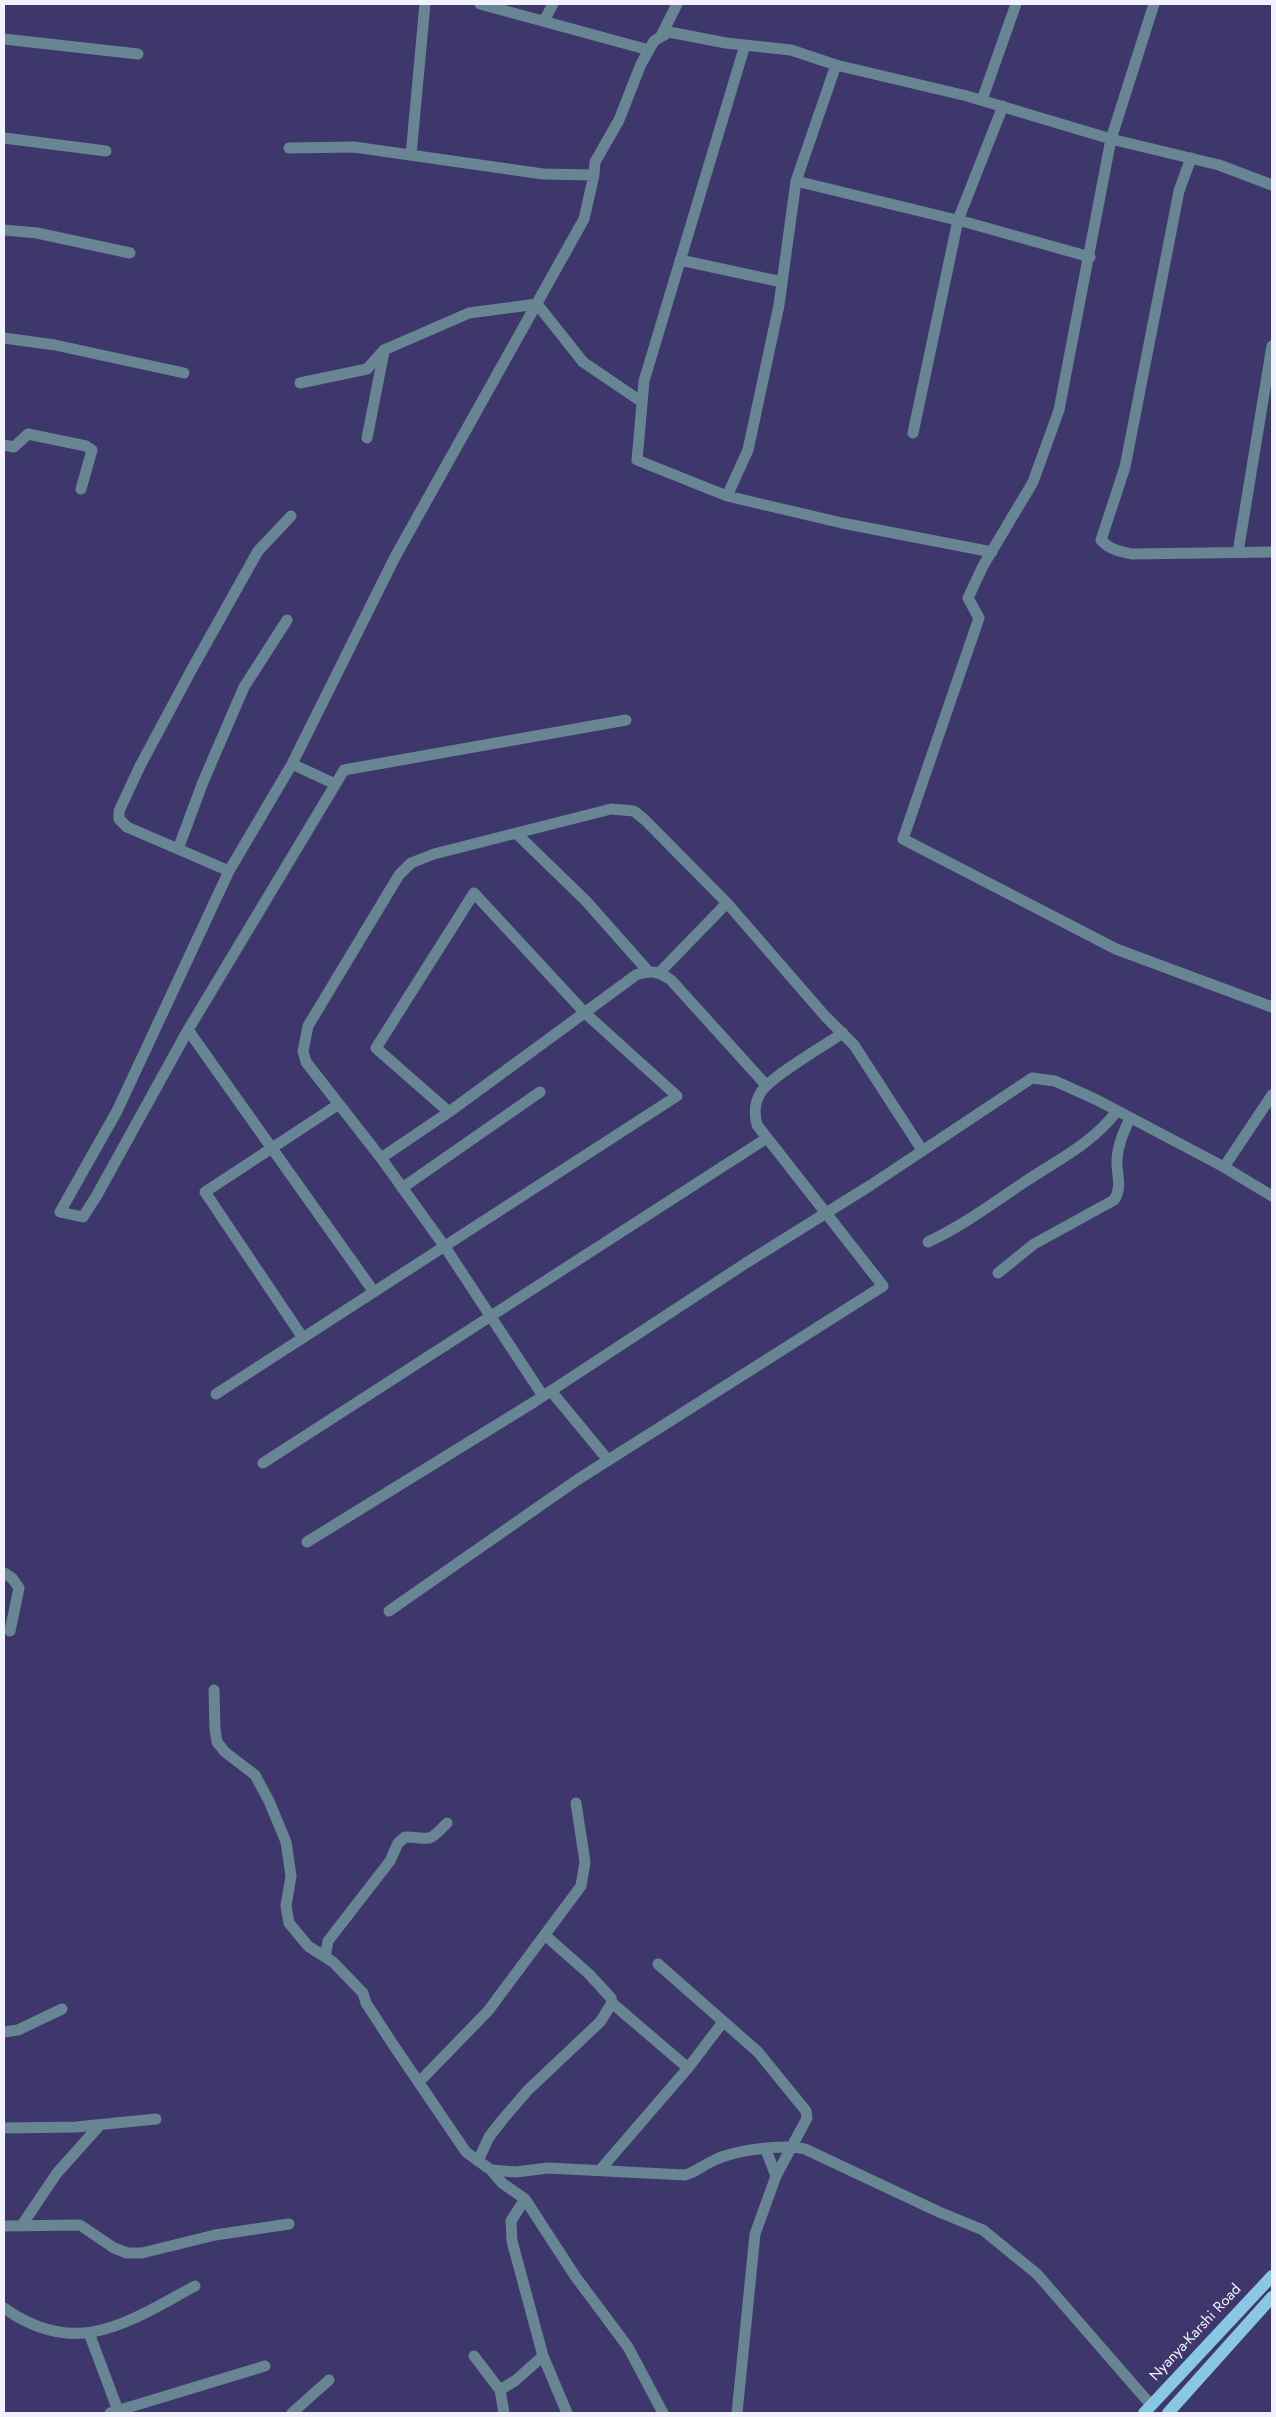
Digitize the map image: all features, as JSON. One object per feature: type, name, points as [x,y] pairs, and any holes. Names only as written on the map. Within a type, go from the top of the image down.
[{"type":"main road","name":"Nyanya-Karshi Road","points":[[1148,2409],[1272,2276]]},
{"type":"main road","points":[[1168,2413],[1272,2297]]},
{"type":"main road","points":[[1216,2336],[1227,2348]]},
{"type":"street","points":[[411,155],[425,4]]},
{"type":"street","points":[[480,4],[648,50]]},
{"type":"street","points":[[544,22],[553,4]]},
{"type":"street","points":[[661,36],[677,4]]},
{"type":"street","points":[[982,100],[1016,4]]},
{"type":"street","points":[[1154,4],[1111,138],[1090,257],[1059,410],[1033,482],[992,552],[968,598],[978,618],[903,839],[1116,949],[1272,1007]]},
{"type":"street","points":[[626,720],[344,770],[188,1030],[98,1195],[82,1217],[60,1212],[117,1111],[229,871],[292,764],[395,557],[584,219],[594,175],[594,162],[619,120],[648,50],[654,41],[669,32],[745,45],[791,50],[836,65],[982,100],[1111,138],[1219,165],[1272,185]]},
{"type":"street","points":[[4,39],[138,54]]},
{"type":"street","points":[[745,45],[644,381],[637,460],[727,496],[842,522],[992,552]]},
{"type":"street","points":[[727,496],[748,450],[782,282],[796,181],[836,65]]},
{"type":"street","points":[[913,433],[958,220],[1003,106]]},
{"type":"street","points":[[4,138],[106,152]]},
{"type":"street","points":[[290,148],[354,147],[543,174],[594,175]]},
{"type":"street","points":[[1191,158],[1183,174],[1178,191],[1125,467],[1101,540],[1108,547],[1116,551],[1132,554],[1272,552]]},
{"type":"street","points":[[796,181],[958,220],[1090,257]]},
{"type":"street","points":[[4,230],[37,233],[130,252]]},
{"type":"street","points":[[680,260],[782,282]]},
{"type":"street","points":[[537,304],[583,362],[642,402]]},
{"type":"street","points":[[300,383],[368,369],[384,350],[469,313],[537,304]]},
{"type":"street","points":[[4,338],[55,345],[184,373]]},
{"type":"street","points":[[1238,552],[1272,346]]},
{"type":"street","points":[[367,438],[384,350]]},
{"type":"street","points":[[4,445],[14,447],[28,434],[86,446],[92,450],[81,489]]},
{"type":"street","points":[[229,871],[127,827],[119,819],[119,811],[140,766],[188,675],[258,551],[291,516]]},
{"type":"street","points":[[178,849],[203,782],[244,687],[288,620]]},
{"type":"street","points":[[292,764],[335,784]]},
{"type":"street","points":[[608,1460],[547,1393],[381,1158],[306,1062],[303,1040],[308,1026],[389,888],[411,863],[611,809],[634,811],[727,902],[854,1045],[922,1150]]},
{"type":"street","points":[[517,834],[586,900],[654,971],[681,990],[766,1085]]},
{"type":"street","points":[[216,1394],[677,1096],[585,1013],[474,892],[376,1048],[449,1112]]},
{"type":"street","points":[[381,1158],[449,1112],[636,976],[654,971],[727,902]]},
{"type":"street","points":[[188,1030],[374,1292]]},
{"type":"street","points":[[389,1611],[608,1460],[883,1286],[757,1125],[754,1114],[755,1103],[766,1085],[843,1033]]},
{"type":"street","points":[[307,1542],[547,1393],[824,1213],[871,1185],[1032,1078],[1054,1081],[1117,1111],[1224,1167],[1272,1196]]},
{"type":"street","points":[[402,1188],[540,1092]]},
{"type":"street","points":[[1224,1167],[1272,1094]]},
{"type":"street","points":[[303,1338],[205,1192],[339,1104]]},
{"type":"street","points":[[928,1242],[959,1226],[1080,1148],[1106,1126],[1117,1111]]},
{"type":"street","points":[[998,1273],[1034,1244],[1114,1200],[1120,1188],[1117,1172],[1119,1148],[1130,1118]]},
{"type":"street","points":[[264,1463],[767,1138]]},
{"type":"street","points":[[4,1574],[12,1578],[19,1588],[10,1631]]},
{"type":"street","points":[[214,1690],[217,1742],[225,1752],[255,1775],[269,1801],[286,1842],[292,1876],[286,1906],[288,1923],[308,1946],[333,1962],[363,1993],[366,2002],[461,2144],[478,2162],[491,2170],[502,2183],[525,2200],[575,2276],[628,2347],[662,2413]]},
{"type":"street","points":[[419,2082],[488,2011],[582,1886],[584,1876],[583,1841],[576,1803]]},
{"type":"street","points":[[325,1957],[328,1942],[390,1861],[398,1843],[405,1837],[423,1840],[432,1839],[446,1823]]},
{"type":"street","points":[[546,1936],[589,1974],[611,1998],[612,2003],[688,2068]]},
{"type":"street","points":[[658,1964],[758,2052],[806,2111],[807,2118],[776,2176],[754,2234],[737,2413]]},
{"type":"street","points":[[478,2162],[489,2137],[503,2118],[528,2090],[600,2022],[612,2003]]},
{"type":"street","points":[[4,2032],[18,2030],[62,2008]]},
{"type":"street","points":[[600,2170],[688,2068],[723,2022]]},
{"type":"street","points":[[4,2128],[100,2125],[156,2119]]},
{"type":"street","points":[[22,2225],[57,2173],[100,2125]]},
{"type":"street","points":[[491,2170],[516,2172],[548,2168],[685,2175],[703,2168],[712,2161],[728,2156],[792,2146],[805,2149],[939,2212],[983,2230],[1037,2274],[1148,2409]]},
{"type":"street","points":[[766,2150],[776,2176]]},
{"type":"street","points":[[525,2200],[511,2221],[512,2241],[543,2356],[567,2413]]},
{"type":"street","points":[[4,2226],[80,2225],[114,2248],[126,2253],[142,2253],[215,2235],[288,2224]]},
{"type":"street","points":[[4,2308],[31,2324],[51,2330],[89,2334],[124,2324],[195,2286]]},
{"type":"street","points":[[89,2334],[116,2412],[265,2366]]},
{"type":"street","points":[[474,2356],[500,2390],[504,2413]]},
{"type":"street","points":[[500,2390],[516,2380],[543,2356]]},
{"type":"street","points":[[292,2413],[329,2380]]}]
